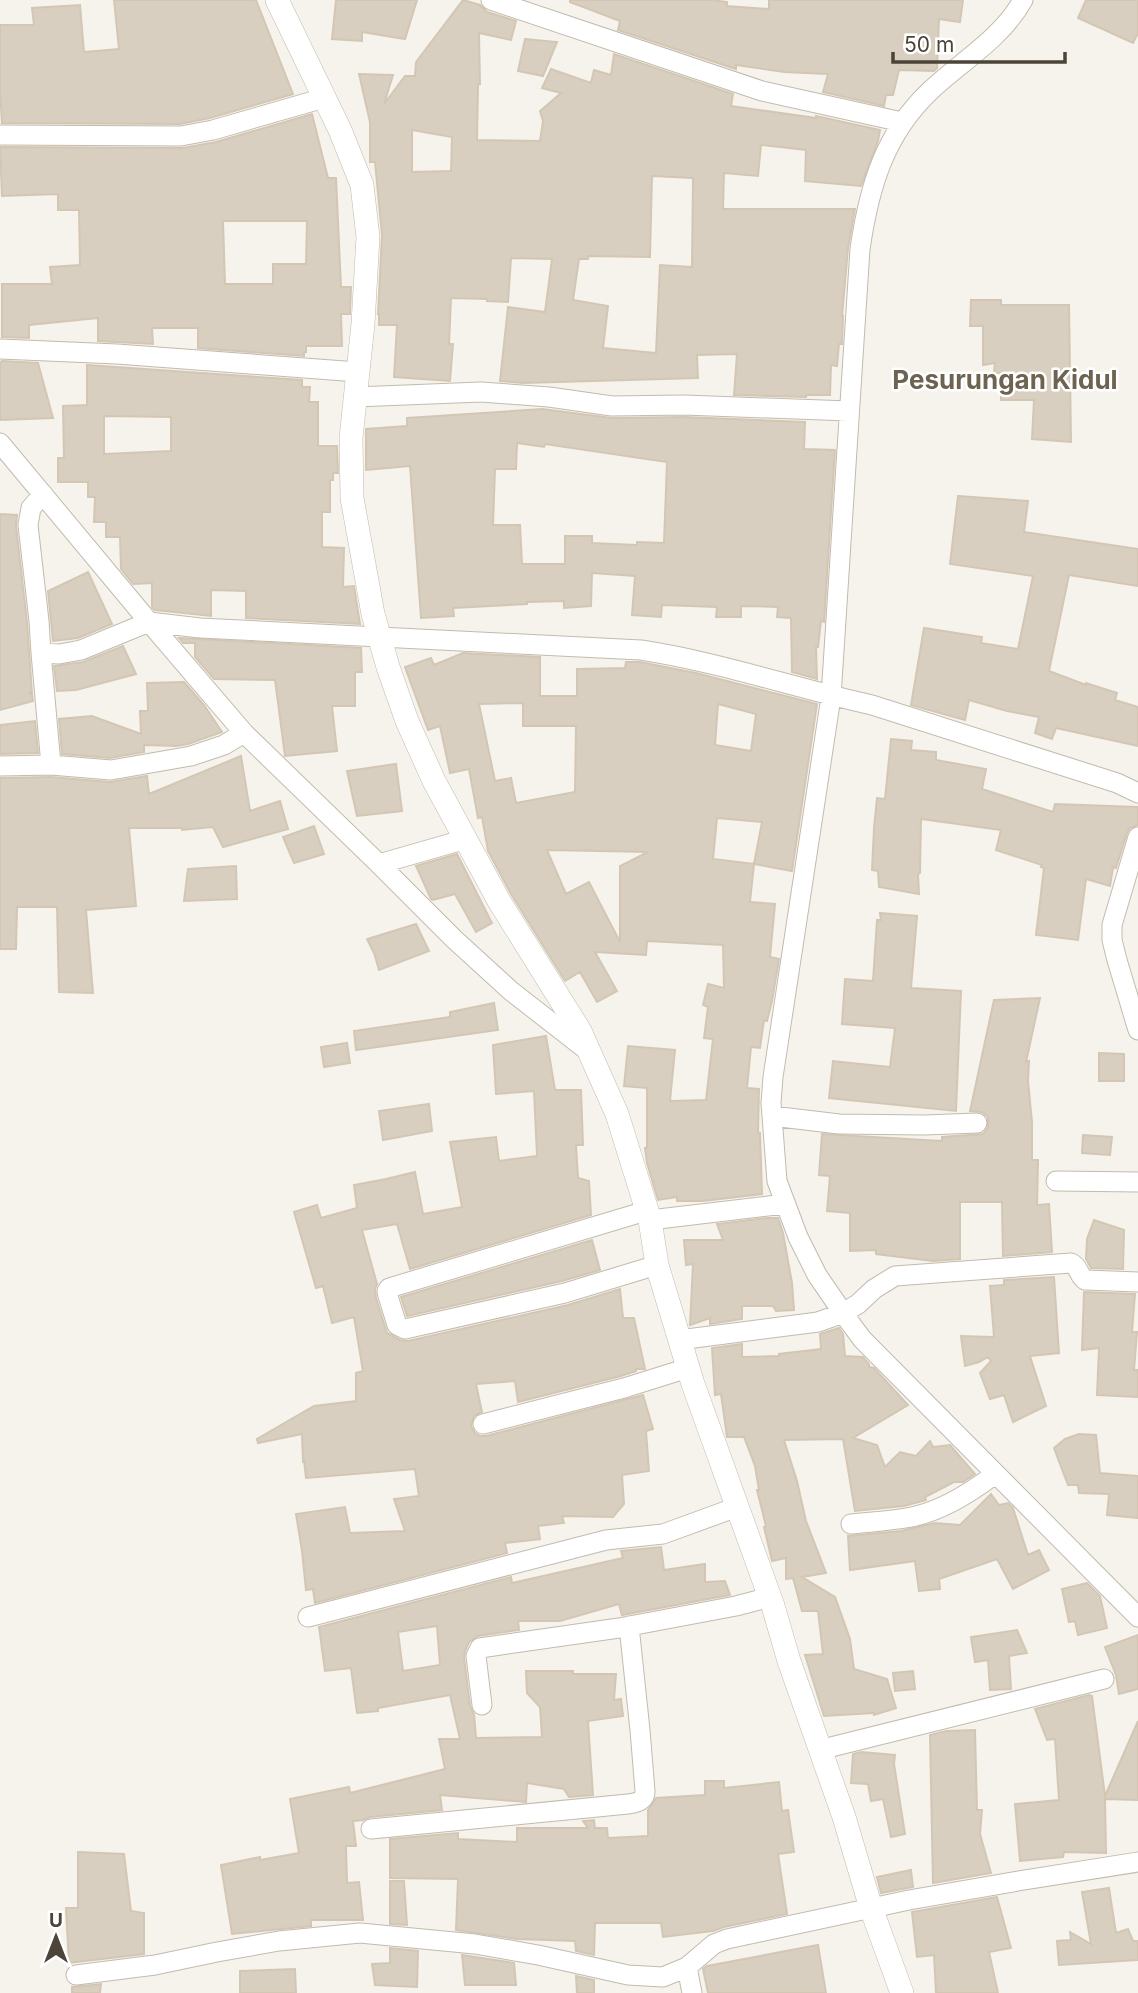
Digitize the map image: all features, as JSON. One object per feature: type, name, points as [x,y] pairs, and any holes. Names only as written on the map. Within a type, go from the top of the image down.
[{"type":"street","points":[[277,0],[313,71],[362,185],[368,237],[363,324],[351,438],[352,498],[373,614],[387,667],[407,721],[434,780],[499,901],[580,1031],[617,1114],[644,1269],[679,1340],[675,1372],[753,1602],[819,1749],[844,1817],[859,1911],[902,1993]]},
{"type":"street","points":[[491,0],[762,91],[902,122]]},
{"type":"street","points":[[1023,0],[1003,27],[974,55],[931,89],[902,122],[891,140],[867,205],[860,249],[849,411],[838,698],[773,1077],[777,1181],[798,1237],[817,1275],[850,1308],[862,1339],[1138,1617]]},
{"type":"street","points":[[0,135],[181,136],[213,130],[324,98]]},
{"type":"street","points":[[0,349],[117,354],[358,372]]},
{"type":"street","points":[[355,397],[481,393],[549,397],[612,406],[684,405],[849,411]]},
{"type":"street","points":[[0,443],[37,500],[138,627],[234,739],[360,844],[454,939],[511,991],[588,1051]]},
{"type":"street","points":[[37,500],[28,526],[51,765]]},
{"type":"street","points":[[41,653],[59,654],[81,650],[138,627],[641,650],[701,661],[872,705],[1117,783],[1138,793]]},
{"type":"street","points":[[0,766],[51,765],[111,770],[191,756],[234,739]]},
{"type":"street","points":[[1138,837],[1112,925],[1112,940],[1138,1030]]},
{"type":"street","points":[[379,864],[466,839]]},
{"type":"street","points":[[776,1117],[839,1124],[976,1123]]},
{"type":"street","points":[[1056,1181],[1138,1182]]},
{"type":"street","points":[[644,1269],[565,1293],[405,1329],[397,1325],[387,1296],[389,1288],[633,1218],[785,1204]]},
{"type":"street","points":[[679,1340],[807,1324],[850,1308],[895,1276],[1071,1263],[1086,1280],[1138,1282]]},
{"type":"street","points":[[483,1424],[624,1388],[675,1372]]},
{"type":"street","points":[[851,1524],[908,1518],[927,1512],[972,1492],[995,1474]]},
{"type":"street","points":[[307,1617],[606,1540],[663,1534],[724,1512]]},
{"type":"street","points":[[482,1705],[475,1656],[480,1648],[629,1626],[753,1602]]},
{"type":"street","points":[[371,1829],[641,1801],[645,1791],[629,1626]]},
{"type":"street","points":[[819,1749],[1104,1679]]},
{"type":"street","points":[[76,1975],[155,1965],[279,1941],[360,1933],[475,1944],[628,1975],[663,1977],[687,1967],[714,1944],[727,1939],[1018,1881],[1138,1862]]},
{"type":"street","points":[[687,1967],[692,1993]]},
{"type":"building","points":[[114,0],[256,0],[293,94],[180,124],[2,123],[0,25],[34,25],[32,8],[80,5],[84,52],[119,49]]},
{"type":"building","points":[[336,0],[417,0],[405,39],[362,32],[362,41],[332,39]]},
{"type":"building","points":[[463,0],[480,5],[487,12],[516,21],[511,40],[479,33],[477,140],[540,141],[543,121],[540,111],[561,93],[542,88],[551,69],[591,83],[594,70],[611,75],[614,54],[733,94],[731,106],[816,116],[880,130],[861,186],[805,181],[806,150],[761,145],[758,176],[724,173],[723,209],[855,209],[848,248],[842,344],[839,344],[837,366],[831,365],[830,395],[734,395],[737,354],[697,355],[698,378],[523,383],[500,381],[508,307],[545,312],[552,259],[511,258],[508,302],[451,298],[449,344],[453,344],[450,381],[394,377],[397,325],[379,325],[382,235],[375,162],[370,162],[370,122],[359,74],[393,75],[384,104],[405,76],[415,76],[416,62]],"holes":[[[412,130],[452,137],[451,171],[412,172]],[[652,176],[693,178],[692,267],[660,265],[656,353],[603,348],[608,306],[573,300],[579,259],[588,259],[588,256],[650,257]]]},
{"type":"building","points":[[570,0],[713,0],[727,2],[727,6],[769,9],[769,0],[963,0],[960,22],[939,19],[937,68],[934,71],[899,70],[893,95],[886,95],[884,106],[823,92],[828,74],[784,72],[736,65],[736,69],[618,30],[620,21]]},
{"type":"building","points":[[1086,0],[1138,0],[1138,33],[1133,43],[1078,18]]},
{"type":"building","points":[[525,39],[557,42],[543,76],[518,71]]},
{"type":"building","points":[[312,114],[328,178],[336,178],[341,287],[351,287],[350,314],[341,314],[342,346],[306,346],[304,356],[198,348],[198,328],[152,328],[153,344],[98,341],[98,318],[29,325],[29,338],[2,337],[2,284],[52,284],[50,267],[80,265],[79,210],[58,210],[58,194],[2,196],[0,147],[183,148],[216,142]],"holes":[[[223,221],[307,221],[306,264],[273,264],[273,284],[225,284]]]},
{"type":"building","points":[[971,300],[1001,300],[1001,305],[1069,305],[1071,442],[1032,439],[1034,400],[1001,400],[1001,373],[994,373],[995,363],[983,365],[983,326],[970,326]]},
{"type":"building","points":[[2,361],[38,363],[53,418],[0,420]]},
{"type":"building","points":[[87,365],[302,380],[302,387],[310,387],[309,402],[318,402],[318,446],[337,446],[338,473],[333,473],[333,480],[330,480],[330,512],[322,512],[322,547],[344,548],[343,587],[354,586],[360,624],[246,618],[246,591],[211,590],[211,616],[155,610],[152,607],[152,583],[133,584],[121,569],[120,537],[106,537],[106,522],[94,522],[95,497],[88,497],[88,482],[58,482],[58,458],[64,458],[63,406],[87,405]],"holes":[[[104,416],[171,417],[171,451],[104,454]]]},
{"type":"building","points":[[542,409],[612,418],[684,417],[805,422],[804,449],[835,450],[824,622],[821,621],[816,647],[817,679],[792,672],[791,618],[777,617],[778,607],[741,606],[741,617],[716,617],[717,607],[662,605],[661,617],[632,615],[635,576],[592,573],[591,606],[564,608],[564,601],[527,602],[453,608],[454,616],[421,618],[410,466],[366,470],[366,429],[407,426],[407,418]],"holes":[[[517,443],[544,447],[545,444],[667,462],[664,543],[592,543],[592,536],[565,536],[565,564],[522,564],[520,525],[493,525],[495,469],[516,469]]]},
{"type":"building","points":[[958,496],[1028,501],[1024,532],[1138,549],[1138,586],[1069,575],[1049,671],[1117,693],[1115,700],[1138,707],[1138,746],[1056,728],[1052,739],[1035,733],[1039,717],[969,700],[965,720],[911,705],[924,628],[982,637],[981,643],[1018,649],[1033,576],[950,564]]},
{"type":"building","points":[[0,514],[17,515],[32,693],[28,693],[32,694],[33,701],[0,710]]},
{"type":"building","points":[[88,572],[112,624],[78,638],[53,641],[48,591]]},
{"type":"building","points":[[179,638],[361,648],[362,672],[355,672],[355,706],[332,706],[337,751],[285,756],[275,680],[214,679],[195,657],[195,643],[183,643]]},
{"type":"building","points":[[123,646],[136,674],[76,690],[57,691],[54,666],[83,662]]},
{"type":"building","points":[[463,653],[540,657],[540,696],[577,696],[577,669],[625,668],[626,662],[640,662],[696,673],[817,704],[792,871],[754,864],[750,902],[775,904],[770,957],[779,959],[760,1048],[751,1047],[747,1088],[759,1089],[758,1133],[762,1194],[703,1201],[677,1201],[677,1197],[658,1200],[645,1148],[647,1088],[624,1086],[628,1046],[675,1050],[670,1101],[706,1100],[713,1039],[704,1038],[708,1007],[703,1005],[708,984],[724,988],[723,945],[647,941],[646,955],[595,952],[617,991],[597,1002],[580,972],[565,981],[511,894],[488,851],[482,817],[478,818],[469,769],[450,773],[440,726],[428,730],[405,667],[431,658],[434,665]],"holes":[[[523,703],[523,726],[576,726],[575,792],[516,803],[511,778],[495,781],[479,704]],[[718,704],[756,714],[751,751],[715,745]],[[717,818],[762,822],[754,864],[713,859]],[[547,850],[648,852],[620,866],[620,942],[589,882],[566,894]]]},
{"type":"building","points":[[184,682],[222,732],[176,746],[144,745],[144,752],[110,758],[62,754],[59,719],[92,716],[141,734],[140,711],[148,711],[147,683]]},
{"type":"building","points":[[35,721],[38,753],[0,754],[0,725]]},
{"type":"building","points":[[891,739],[912,741],[911,750],[936,752],[936,760],[986,769],[982,789],[1053,812],[1055,804],[1138,807],[1138,825],[1130,828],[1127,833],[1116,868],[1113,867],[1110,886],[1086,879],[1078,940],[1036,935],[1044,868],[1042,865],[996,850],[1001,830],[921,819],[919,894],[879,887],[878,871],[872,870],[874,828],[877,798],[885,799]]},
{"type":"building","points":[[241,756],[250,811],[280,801],[288,829],[223,847],[213,827],[182,830],[129,828],[136,906],[86,910],[93,993],[59,992],[57,907],[17,907],[16,949],[0,949],[0,778],[51,777],[110,782],[147,776],[149,794]]},
{"type":"building","points":[[396,764],[402,811],[357,816],[347,771]]},
{"type":"building","points":[[314,826],[324,854],[294,863],[283,837]]},
{"type":"building","points":[[457,854],[492,923],[476,932],[455,894],[431,899],[416,866]]},
{"type":"building","points":[[236,866],[237,899],[184,901],[188,869]]},
{"type":"building","points":[[880,913],[917,916],[911,988],[961,991],[956,1111],[829,1098],[833,1061],[890,1067],[895,1028],[842,1024],[845,979],[873,981],[877,920],[881,920]]},
{"type":"building","points":[[416,924],[429,951],[379,970],[367,939]]},
{"type":"building","points":[[1040,998],[1026,1062],[1029,1061],[1032,1160],[1038,1160],[1037,1205],[1049,1204],[1052,1252],[1003,1256],[1002,1202],[960,1202],[960,1259],[933,1261],[876,1254],[876,1250],[850,1251],[850,1213],[827,1211],[830,1176],[819,1175],[822,1134],[942,1141],[942,1137],[983,1134],[988,1128],[988,1117],[982,1112],[970,1111],[994,1000]]},
{"type":"building","points":[[494,1003],[498,1030],[356,1050],[354,1031],[450,1017],[450,1012]]},
{"type":"building","points":[[546,1036],[555,1090],[581,1090],[583,1145],[576,1145],[578,1178],[589,1181],[591,1215],[410,1269],[397,1224],[362,1230],[377,1284],[376,1298],[387,1333],[408,1341],[568,1305],[620,1289],[623,1318],[634,1318],[645,1369],[636,1369],[621,1376],[518,1402],[515,1381],[476,1384],[482,1412],[474,1416],[471,1426],[475,1433],[486,1436],[643,1395],[653,1429],[646,1431],[649,1471],[622,1475],[624,1504],[613,1517],[562,1516],[564,1523],[538,1526],[540,1539],[505,1543],[507,1553],[315,1603],[313,1589],[306,1590],[296,1514],[345,1507],[350,1533],[405,1531],[394,1499],[419,1496],[415,1469],[306,1478],[302,1434],[258,1443],[257,1439],[314,1406],[356,1401],[356,1373],[363,1371],[354,1317],[332,1323],[323,1286],[316,1288],[294,1212],[317,1205],[321,1218],[357,1208],[354,1185],[415,1172],[423,1214],[462,1207],[450,1142],[496,1137],[499,1161],[537,1156],[534,1091],[496,1094],[493,1045]]},
{"type":"building","points":[[347,1043],[350,1063],[324,1067],[321,1047]]},
{"type":"building","points":[[1099,1053],[1124,1054],[1124,1081],[1099,1081]]},
{"type":"building","points":[[429,1104],[432,1131],[383,1140],[379,1111]]},
{"type":"building","points":[[1083,1135],[1112,1137],[1110,1155],[1082,1153]]},
{"type":"building","points":[[778,1218],[783,1233],[794,1310],[776,1311],[773,1306],[742,1306],[742,1319],[710,1324],[710,1318],[690,1325],[693,1264],[686,1265],[684,1240],[723,1240],[717,1224]]},
{"type":"building","points":[[1094,1220],[1124,1230],[1123,1269],[1091,1268],[1086,1259],[1087,1239]]},
{"type":"building","points":[[592,1240],[600,1270],[407,1316],[401,1297]]},
{"type":"building","points":[[1054,1277],[1059,1353],[1030,1356],[1046,1406],[1013,1422],[1004,1395],[990,1399],[980,1373],[991,1361],[988,1357],[965,1366],[961,1336],[994,1337],[990,1286],[1004,1285],[1004,1280]]},
{"type":"building","points":[[1084,1292],[1135,1294],[1132,1332],[1137,1332],[1134,1370],[1138,1370],[1138,1397],[1097,1395],[1099,1348],[1082,1350]]},
{"type":"building","points":[[839,1328],[843,1334],[845,1356],[863,1357],[869,1367],[874,1368],[908,1405],[853,1438],[877,1445],[885,1467],[900,1452],[916,1456],[930,1441],[933,1447],[950,1445],[975,1474],[963,1482],[954,1482],[925,1497],[926,1500],[904,1506],[855,1511],[843,1439],[784,1440],[806,1521],[826,1573],[802,1577],[835,1597],[850,1639],[854,1669],[887,1679],[896,1708],[874,1715],[824,1716],[805,1655],[823,1654],[818,1611],[802,1611],[793,1578],[786,1579],[786,1558],[772,1561],[757,1490],[755,1466],[744,1437],[727,1437],[721,1394],[715,1395],[712,1348],[742,1344],[742,1357],[779,1356],[821,1349],[820,1334]]},
{"type":"building","points":[[1079,1434],[1096,1435],[1100,1473],[1138,1476],[1138,1518],[1107,1515],[1109,1494],[1079,1493],[1078,1485],[1068,1485],[1054,1448],[1065,1439]]},
{"type":"building","points":[[991,1494],[999,1505],[1008,1503],[1013,1508],[1028,1555],[1039,1550],[1049,1570],[1013,1589],[997,1559],[939,1579],[940,1589],[919,1591],[915,1561],[850,1570],[848,1536],[901,1531],[935,1523],[960,1525]]},
{"type":"building","points":[[661,1547],[664,1570],[705,1564],[705,1582],[725,1581],[730,1595],[622,1615],[619,1604],[560,1621],[518,1621],[519,1630],[478,1636],[469,1642],[464,1657],[476,1738],[542,1737],[540,1707],[527,1693],[526,1671],[616,1674],[614,1700],[621,1699],[623,1716],[588,1721],[593,1795],[569,1797],[564,1789],[527,1783],[526,1802],[440,1795],[442,1810],[353,1821],[356,1846],[346,1846],[347,1883],[359,1882],[363,1920],[311,1920],[311,1926],[232,1934],[221,1865],[299,1853],[290,1799],[349,1787],[350,1793],[445,1769],[439,1739],[460,1739],[450,1695],[357,1713],[351,1668],[325,1671],[319,1627],[511,1577],[512,1583],[623,1558],[621,1551]],"holes":[[[437,1626],[440,1665],[403,1671],[398,1632]]]},
{"type":"building","points":[[1087,1583],[1100,1596],[1107,1628],[1078,1635],[1075,1621],[1069,1622],[1062,1589]]},
{"type":"building","points":[[1017,1630],[1027,1653],[1009,1656],[1011,1689],[990,1690],[988,1660],[975,1662],[971,1637]]},
{"type":"building","points":[[1138,1635],[1138,1689],[1119,1694],[1116,1675],[1105,1647]]},
{"type":"building","points":[[913,1671],[915,1689],[895,1691],[893,1673]]},
{"type":"building","points":[[1092,1696],[1105,1796],[1138,1721],[1138,1800],[1105,1799],[1106,1853],[1064,1852],[1063,1857],[1020,1861],[1015,1804],[1059,1800],[1055,1739],[1047,1740],[1035,1709]]},
{"type":"building","points":[[975,1730],[977,1810],[982,1810],[980,1834],[991,1873],[933,1883],[930,1735],[946,1731]]},
{"type":"building","points":[[861,1752],[895,1755],[894,1764],[905,1834],[891,1837],[883,1799],[871,1801],[868,1784],[851,1783],[853,1754]]},
{"type":"building","points":[[705,1781],[724,1781],[724,1788],[779,1782],[782,1811],[788,1810],[794,1852],[778,1854],[787,1914],[713,1931],[663,1937],[661,1923],[595,1923],[594,1955],[576,1951],[575,1941],[517,1939],[456,1930],[458,1879],[390,1878],[390,1839],[458,1833],[458,1839],[517,1842],[517,1828],[588,1828],[583,1821],[594,1820],[595,1828],[607,1828],[608,1838],[648,1836],[648,1810],[656,1798],[705,1795]]},
{"type":"building","points":[[78,1852],[124,1854],[131,1911],[144,1913],[144,1954],[69,1963],[66,1908],[78,1908]]},
{"type":"building","points":[[911,1870],[913,1887],[881,1893],[877,1877]]},
{"type":"building","points":[[390,1881],[404,1881],[407,1925],[390,1924]]},
{"type":"building","points":[[1109,1888],[1116,1933],[1128,1929],[1133,1941],[1138,1941],[1138,1960],[1059,1965],[1057,1941],[1071,1940],[1070,1932],[1091,1944],[1082,1892]]},
{"type":"building","points":[[997,1897],[1011,1948],[989,1952],[998,1993],[936,1993],[934,1955],[917,1957],[912,1912]]},
{"type":"building","points":[[818,1945],[826,1993],[708,1993],[703,1969],[707,1966]]},
{"type":"building","points":[[390,1948],[418,1951],[417,1987],[375,1985],[372,1964],[390,1963]]},
{"type":"building","points":[[462,1955],[514,1963],[516,1985],[465,1985]]},
{"type":"building","points":[[295,1969],[296,1993],[240,1993],[240,1971]]},
{"type":"building","points":[[576,1976],[594,1980],[594,1993],[577,1993]]},
{"type":"building","points":[[101,1984],[100,1993],[72,1993],[72,1987]]},
{"type":"district","name":"Pesurungan Kidul","points":[[1005,379]]}]
